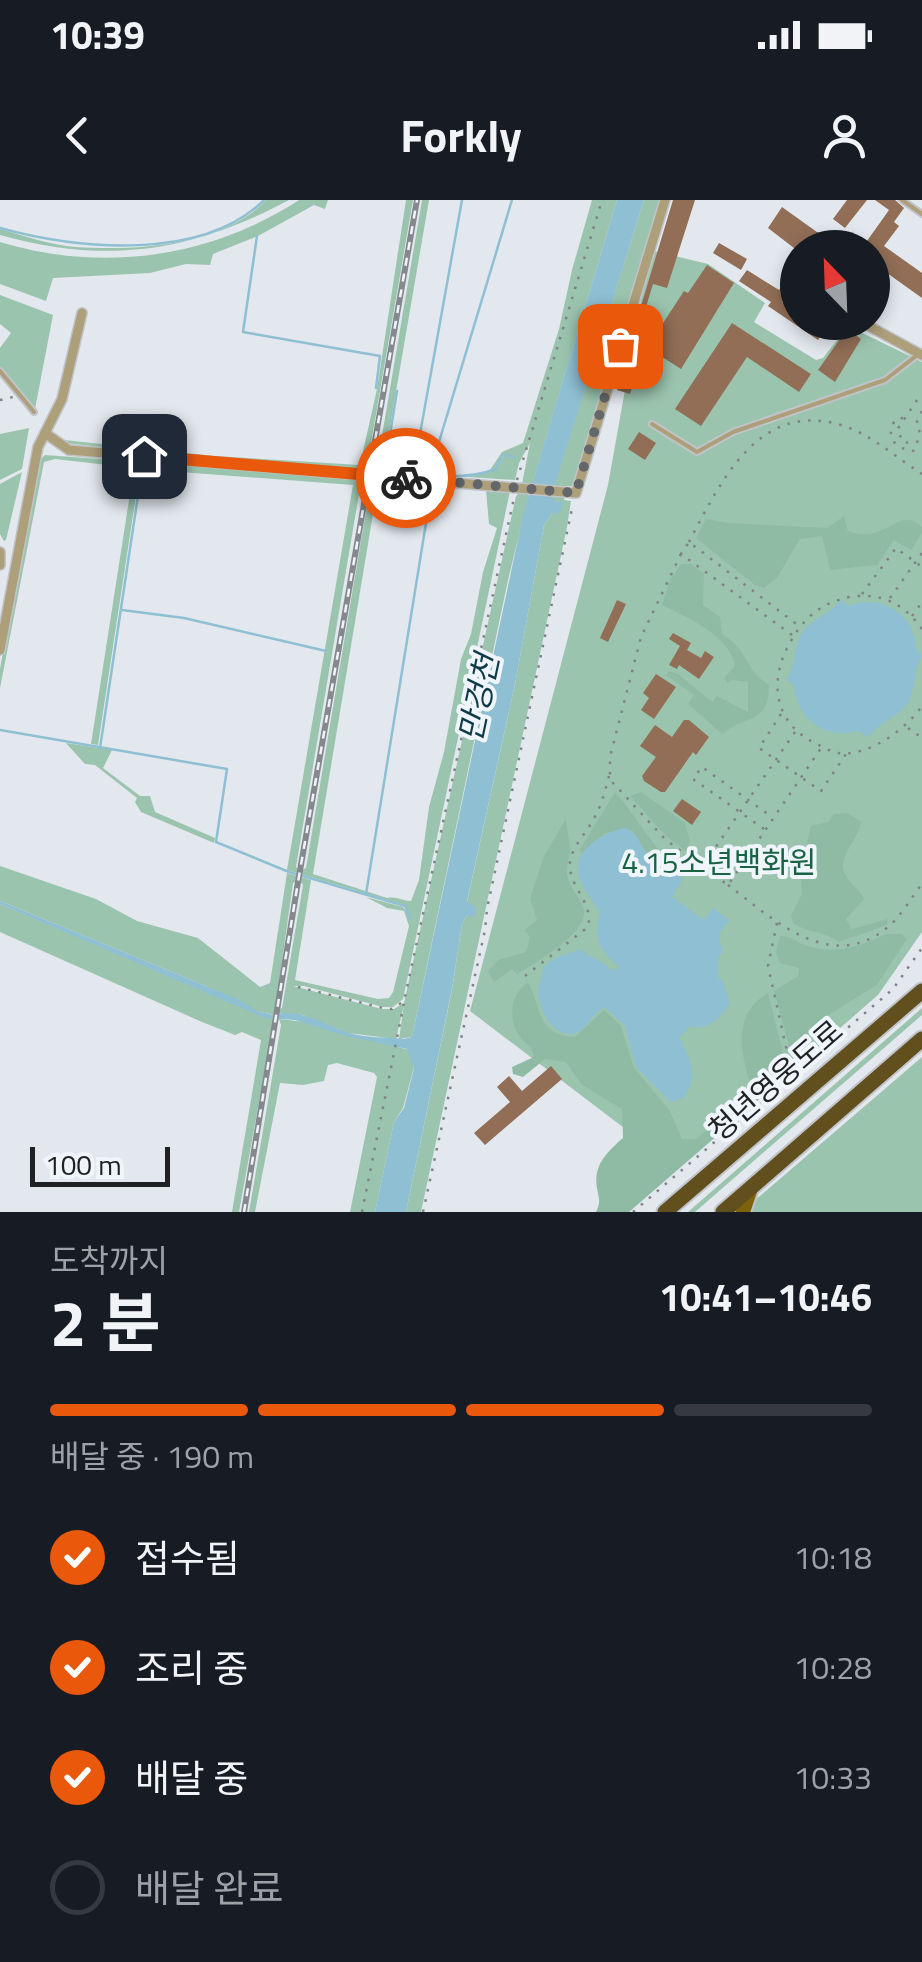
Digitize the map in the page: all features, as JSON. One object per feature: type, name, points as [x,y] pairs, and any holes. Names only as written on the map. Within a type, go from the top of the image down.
[{"type":"highway","name":"청년영웅도로","points":[[665,1212],[922,991]]},
{"type":"highway","points":[[723,1212],[922,1038]]},
{"type":"main road","points":[[743,1212],[751,1188]]},
{"type":"street","points":[[45,434],[69,450],[572,492],[665,200]]},
{"type":"street","points":[[0,650],[38,447],[62,399],[82,313]]},
{"type":"street","points":[[890,337],[921,354]]},
{"type":"street","points":[[0,552],[0,565]]},
{"type":"lane","points":[[902,200],[922,214]]},
{"type":"lane","points":[[652,424],[698,452],[733,432],[885,380],[921,354]]},
{"type":"lane","points":[[0,371],[34,412]]},
{"type":"path","points":[[362,1212],[404,1001],[521,487],[520,464],[530,443],[602,200]]},
{"type":"path","points":[[0,400],[21,395]]},
{"type":"path","points":[[918,400],[897,430],[901,440],[910,444],[922,439],[916,424],[922,412]]},
{"type":"path","points":[[904,419],[894,422],[890,432],[893,441],[900,448],[922,452]]},
{"type":"path","points":[[922,474],[845,426],[822,421],[797,422],[763,435],[747,447],[682,554],[641,637],[610,757],[613,783],[664,840],[807,939],[842,946],[874,936],[888,928],[922,884]]},
{"type":"path","points":[[423,1212],[571,514],[572,492]]},
{"type":"path","points":[[689,542],[800,626]]},
{"type":"path","points":[[862,595],[896,548],[922,567]]},
{"type":"path","points":[[890,600],[922,553]]},
{"type":"path","points":[[682,554],[793,636]]},
{"type":"path","points":[[720,581],[727,570]]},
{"type":"path","points":[[922,629],[890,600],[862,595],[830,601],[793,636],[780,660],[775,689],[782,712],[802,737],[839,753],[873,746],[907,727],[922,706]]},
{"type":"path","points":[[912,616],[922,602]]},
{"type":"path","points":[[782,712],[759,748],[821,791],[847,752]]},
{"type":"path","points":[[907,727],[922,738]]},
{"type":"path","points":[[702,867],[796,730]]},
{"type":"path","points":[[728,885],[822,746]]},
{"type":"path","points":[[766,830],[694,779],[702,768],[774,818]]},
{"type":"path","points":[[525,976],[588,927],[587,904],[571,878],[570,862],[593,821],[610,774]]},
{"type":"path","points":[[778,922],[768,966],[788,1056],[782,1074],[784,1082]]},
{"type":"path","points":[[634,1212],[893,989],[922,948]]},
{"type":"path","points":[[298,987],[382,1008],[392,1009],[404,1001]]},
{"type":"green space","points":[[266,200],[289,200],[253,218],[206,235],[248,215]]},
{"type":"green space","points":[[299,200],[328,200],[325,209],[314,205],[258,236],[213,254],[210,265],[186,264],[150,273],[53,278],[46,301],[0,284],[0,242],[77,257],[154,254],[229,235]]},
{"type":"green space","points":[[406,200],[413,200],[366,472],[271,466],[45,438],[215,456],[360,465],[377,389]]},
{"type":"green space","points":[[422,200],[429,200],[383,467],[401,473],[376,471]]},
{"type":"green space","points":[[592,200],[617,200],[532,485],[522,484],[530,443],[515,480],[448,476],[472,474],[497,469],[504,456],[515,457],[503,454],[496,468],[490,470],[502,452],[523,443],[559,329]]},
{"type":"green space","points":[[644,200],[661,200],[573,486],[566,486],[564,500],[571,501],[567,527],[421,1212],[406,1212],[462,924],[467,915],[472,915],[467,902],[515,684],[544,525],[552,513],[560,512],[557,502],[550,498]]},
{"type":"green space","points":[[0,229],[57,244],[99,248],[151,246],[200,237],[148,248],[77,250],[0,235]]},
{"type":"green space","name":"4.15소년백화원","points":[[650,250],[708,264],[765,303],[754,322],[816,360],[823,358],[837,340],[877,340],[922,362],[922,932],[878,995],[678,1169],[470,1011],[608,485]]},
{"type":"green space","points":[[0,295],[53,315],[35,409],[0,369],[0,348],[11,333],[0,324]]},
{"type":"green space","points":[[29,428],[22,469],[0,480],[0,434]]},
{"type":"green space","points":[[45,455],[359,478],[296,867],[300,871],[306,868],[371,481],[465,485],[467,488],[383,483],[377,490],[313,874],[387,898],[411,901],[419,880],[429,807],[444,752],[461,659],[471,634],[483,572],[497,528],[489,524],[486,490],[472,489],[510,491],[403,999],[393,1007],[383,1007],[293,986],[382,1009],[394,1009],[404,1003],[516,496],[521,491],[529,494],[412,1037],[399,1039],[404,1005],[396,1039],[348,1033],[303,1015],[256,1011],[206,986],[0,901],[0,866],[96,899],[137,921],[198,938],[260,987],[270,983],[287,873],[311,880],[295,980],[378,999],[389,998],[393,992],[409,926],[404,911],[387,908],[366,897],[403,907],[412,919],[405,905],[287,870],[353,485],[140,469],[98,745],[91,744],[134,468],[55,459],[44,462],[0,688],[0,669],[39,461]],"holes":[[[299,880],[303,885],[282,1008],[275,1011],[293,883]]]},
{"type":"green space","points":[[22,472],[4,541],[0,534],[0,484]]},
{"type":"green space","points":[[844,516],[848,531],[861,534],[906,520],[922,527],[922,533],[911,550],[894,540],[877,565],[830,570],[822,536],[800,539],[777,578],[764,588],[696,538],[706,519],[827,528]]},
{"type":"green space","points":[[681,564],[691,564],[704,574],[703,605],[720,617],[722,634],[769,685],[761,713],[722,734],[688,704],[694,695],[666,675],[669,671],[678,674],[712,702],[717,696],[748,712],[748,682],[728,683],[724,678],[735,666],[725,646],[706,629],[662,605],[670,580]]},
{"type":"green space","points":[[66,743],[112,750],[103,768],[140,796],[150,796],[155,812],[215,838],[214,843],[141,812],[135,802],[137,798],[95,765],[85,764]]},
{"type":"green space","points":[[615,792],[659,850],[657,855],[650,858],[632,830],[605,833],[581,854],[580,849]]},
{"type":"green space","points":[[641,792],[685,823],[690,842],[686,851],[666,836],[630,796]]},
{"type":"green space","points":[[848,813],[861,822],[843,867],[864,899],[846,919],[852,929],[888,919],[887,925],[839,942],[799,927],[791,916],[802,894],[800,868],[811,826],[828,822],[834,814]]},
{"type":"green space","points":[[566,819],[570,851],[567,875],[583,907],[583,919],[569,938],[546,956],[517,974],[512,969],[494,982],[488,971],[498,960],[526,952],[530,937],[524,930],[537,920],[530,899],[544,856]]},
{"type":"green space","points":[[0,904],[274,1019],[239,1212],[232,1212],[261,1040],[202,1022],[0,932]]},
{"type":"green space","points":[[886,934],[902,934],[907,939],[877,985],[825,1017],[801,1048],[790,1050],[774,991],[798,976],[799,968],[780,963],[776,952],[780,936],[831,950],[859,945]]},
{"type":"green space","points":[[528,982],[542,1018],[553,1031],[575,1037],[604,1010],[621,1026],[634,1068],[670,1111],[682,1139],[696,1139],[753,1093],[743,1052],[743,1025],[756,1002],[768,993],[785,1060],[778,1083],[629,1212],[596,1212],[597,1172],[623,1138],[622,1109],[582,1085],[566,1062],[545,1059],[523,1077],[513,1074],[512,1067],[534,1057],[531,1047],[518,1033],[512,1015],[516,997]]},
{"type":"green space","points":[[922,1008],[922,1015],[695,1212],[688,1212]]},
{"type":"green space","points":[[279,1019],[305,1022],[409,1050],[414,1067],[403,1108],[394,1122],[375,1212],[350,1212],[377,1077],[337,1063],[328,1065],[324,1081],[303,1085],[280,1083],[255,1212],[249,1212]]},
{"type":"green space","points":[[922,1057],[922,1212],[748,1212],[754,1201]]},
{"type":"water","points":[[617,200],[644,200],[551,497],[563,501],[560,513],[552,513],[544,525],[515,684],[467,901],[476,908],[474,917],[467,915],[462,924],[406,1212],[375,1212],[394,1122],[404,1108],[414,1068],[407,1049],[295,1020],[265,1018],[0,901],[240,1000],[257,1011],[303,1015],[362,1036],[412,1037],[524,511]]},
{"type":"water","points":[[840,600],[849,606],[869,602],[895,610],[908,624],[922,656],[907,704],[868,737],[859,731],[835,733],[815,725],[801,709],[794,685],[786,679],[803,632]]},
{"type":"water","points":[[624,828],[634,834],[653,860],[683,879],[672,897],[704,920],[713,908],[730,921],[720,934],[723,950],[718,959],[718,979],[722,980],[730,1003],[713,1022],[690,1027],[679,1037],[692,1075],[683,1098],[671,1102],[636,1067],[625,1026],[604,1007],[579,1031],[568,1034],[554,1028],[539,998],[544,967],[555,958],[581,949],[611,970],[620,968],[600,945],[600,913],[577,868],[590,845]]},
{"type":"building","points":[[673,200],[695,200],[667,288],[653,284],[646,307],[641,306]]},
{"type":"building","points":[[847,200],[867,200],[845,228],[833,219]]},
{"type":"building","points":[[875,200],[895,200],[904,208],[894,222],[899,226],[890,238],[890,230],[875,230],[889,210]]},
{"type":"building","points":[[782,207],[814,230],[780,230],[780,237],[768,228]]},
{"type":"building","points":[[719,243],[747,259],[741,270],[713,253]]},
{"type":"building","points":[[890,250],[922,273],[922,298],[890,275]]},
{"type":"building","points":[[707,265],[734,283],[681,369],[645,346],[630,394],[617,390],[635,331],[654,337],[684,291],[688,293]]},
{"type":"building","points":[[747,270],[780,288],[780,314],[768,306],[771,302],[739,281]]},
{"type":"building","points":[[732,323],[811,374],[799,392],[747,357],[701,426],[675,409]]},
{"type":"building","points":[[839,340],[860,340],[835,382],[818,370]]},
{"type":"building","points":[[639,432],[656,443],[645,460],[628,449]]},
{"type":"building","points":[[617,600],[626,604],[608,642],[600,638]]},
{"type":"building","points":[[673,633],[691,643],[687,650],[701,658],[705,651],[714,657],[699,679],[679,665],[677,669],[669,665],[680,646],[669,639]]},
{"type":"building","points":[[656,674],[676,687],[654,719],[641,710],[649,698],[643,693]]},
{"type":"building","points":[[684,720],[709,737],[696,755],[693,752],[665,792],[661,792],[644,781],[642,776],[656,757],[640,746],[655,725],[672,737]]},
{"type":"building","points":[[682,799],[701,812],[692,825],[673,811]]},
{"type":"building","points":[[551,1066],[562,1079],[485,1145],[474,1133],[510,1102],[497,1087],[509,1076],[522,1091]]},
{"type":"waterway","points":[[0,228],[66,241],[138,245],[208,233],[238,220],[264,200]]},
{"type":"waterway","points":[[413,473],[462,200]]},
{"type":"waterway","points":[[429,475],[512,200]]},
{"type":"waterway","points":[[257,236],[243,332],[380,356],[376,388]]},
{"type":"waterway","points":[[397,391],[387,469],[428,475],[470,475],[496,469],[503,455],[515,457]]},
{"type":"waterway","points":[[100,748],[142,469]]},
{"type":"waterway","points":[[366,894],[432,486]]},
{"type":"waterway","points":[[122,610],[184,618],[326,651]]},
{"type":"waterway","points":[[0,730],[227,769],[216,842],[289,872],[405,906],[411,919]]},
{"type":"railway","points":[[244,1212],[417,200]]},
{"type":"way so far","points":[[406,478],[576,493],[620,346]]},
{"type":"route","points":[[144,456],[406,478]]},
{"type":"water label","name":"만겅천","points":[[479,698]]}]
